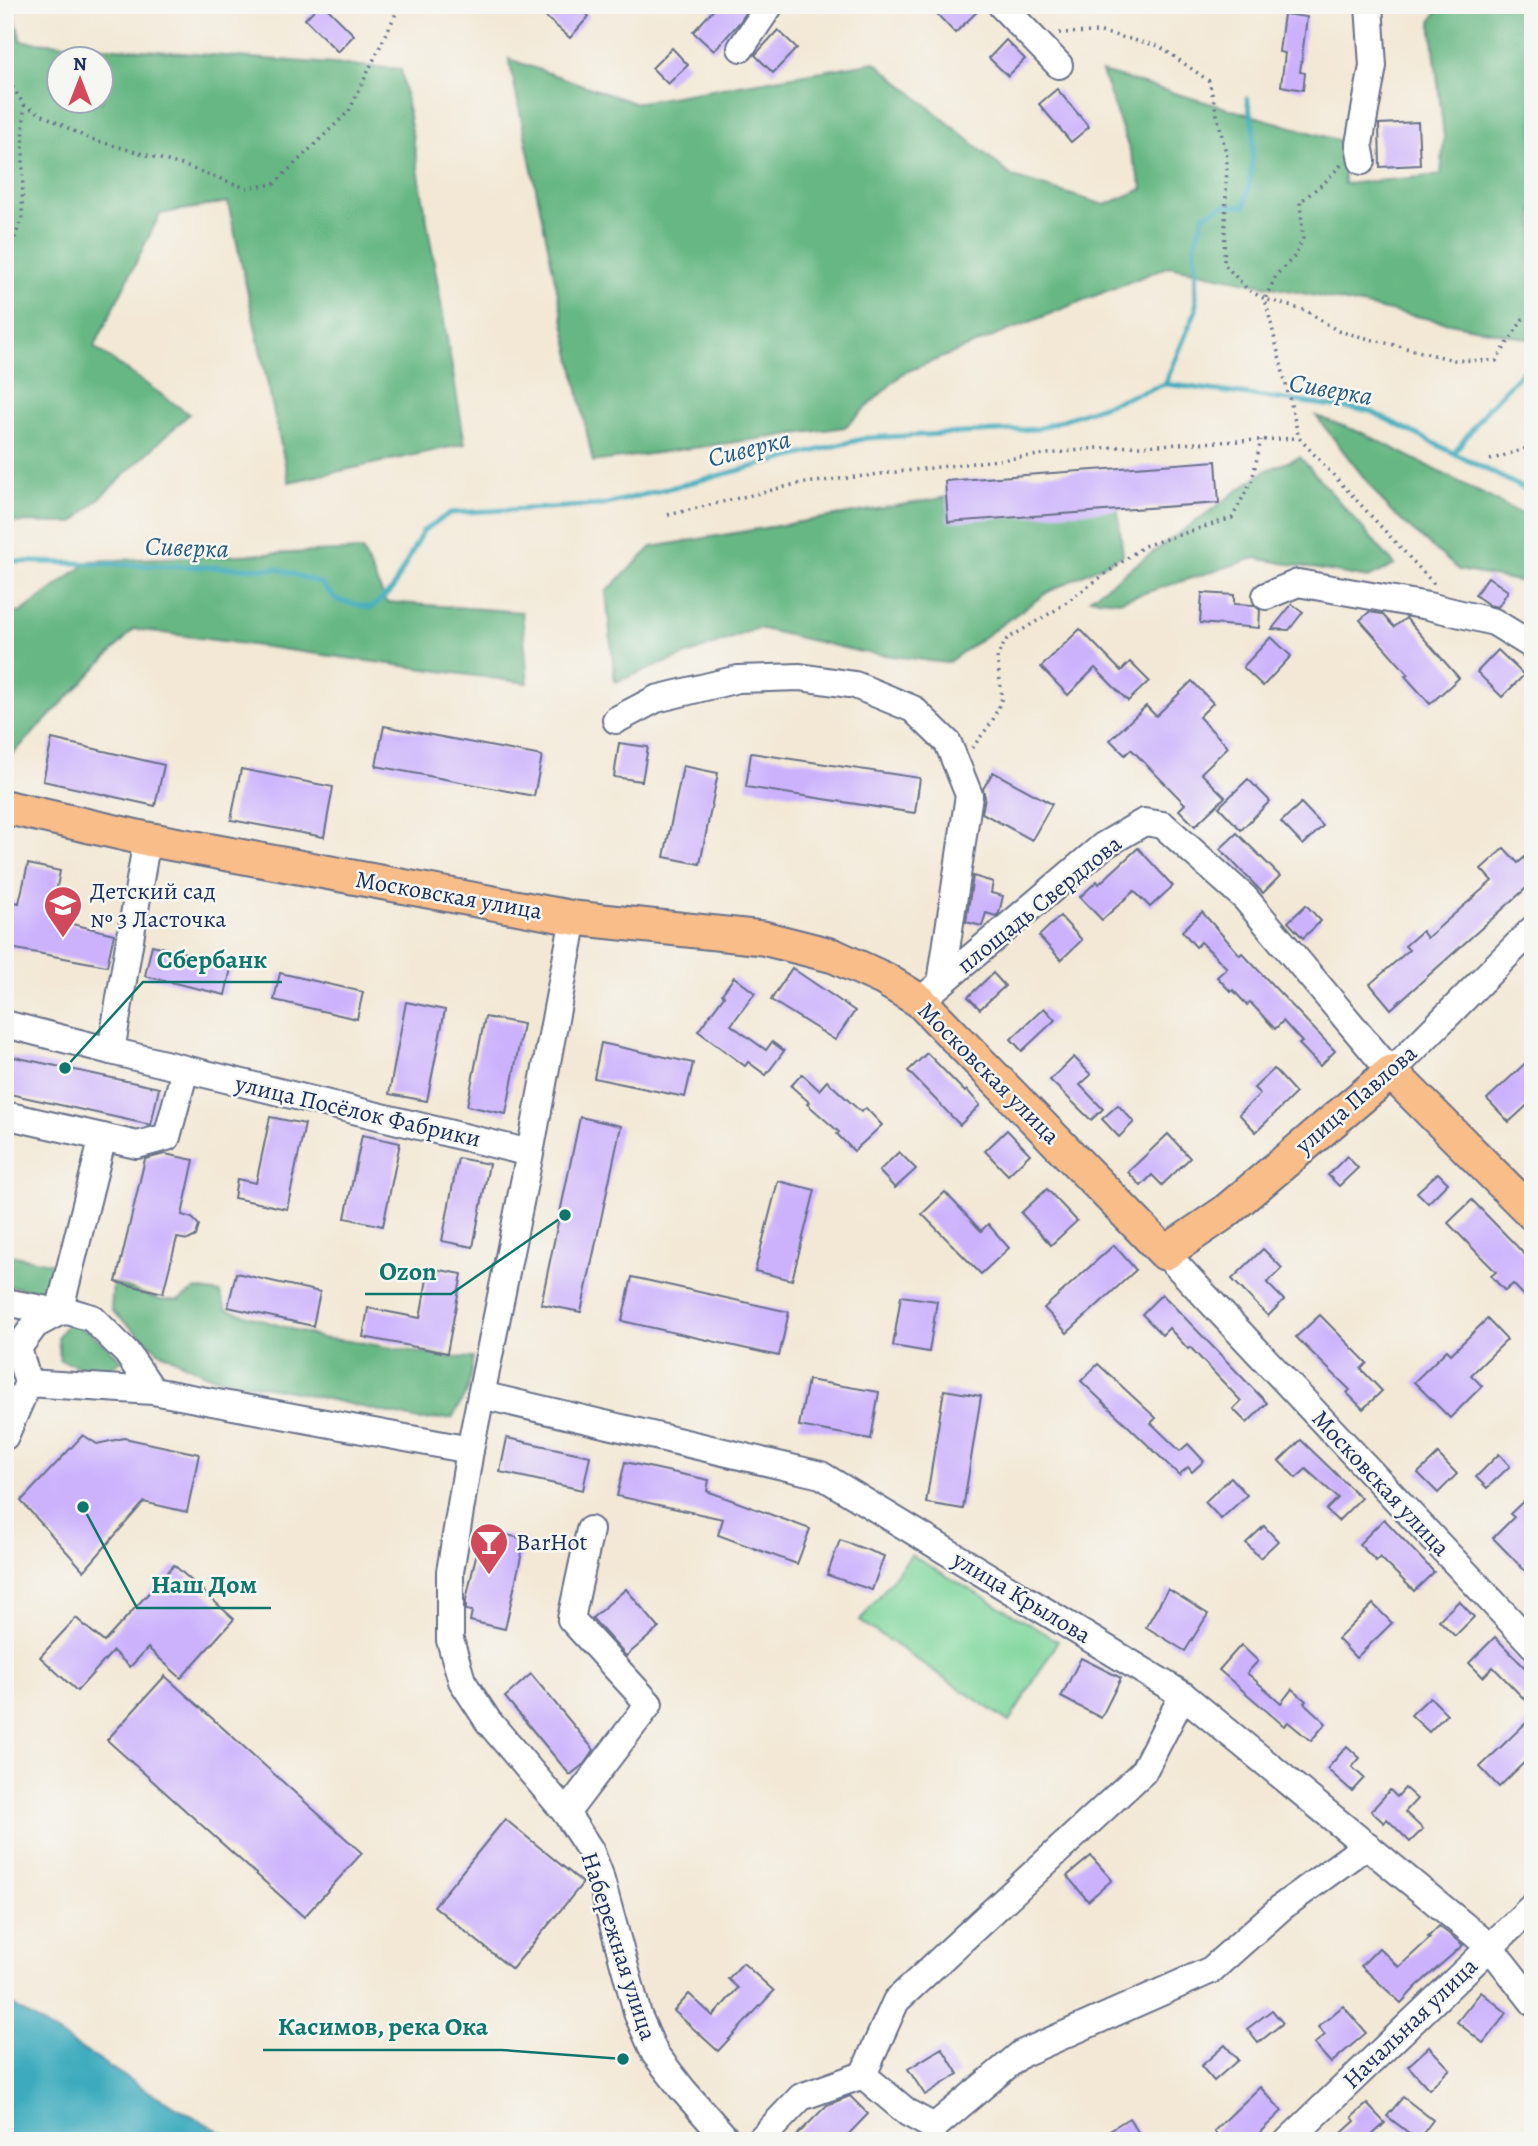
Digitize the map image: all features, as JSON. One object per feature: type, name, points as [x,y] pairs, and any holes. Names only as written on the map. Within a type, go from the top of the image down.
[{"type":"main road","name":"Московская улица","points":[[5,807],[147,839],[574,918],[764,938],[834,956],[884,979],[931,992],[1165,1253]]},
{"type":"main road","points":[[1391,1072],[1533,1214]]},
{"type":"main road","name":"улица Павлова","points":[[1165,1253],[1224,1213],[1391,1072]]},
{"type":"street","points":[[741,48],[770,5]]},
{"type":"street","points":[[1001,5],[1059,65]]},
{"type":"street","points":[[1360,153],[1373,66],[1368,5]]},
{"type":"street","points":[[1266,596],[1298,583],[1415,604],[1494,622],[1533,646]]},
{"type":"street","points":[[616,720],[656,699],[738,679],[800,677],[855,685],[913,709],[948,743],[969,795],[931,992]]},
{"type":"street","name":"площадь Свердлова","points":[[931,992],[1102,846],[1144,822],[1163,825],[1245,898],[1391,1072]]},
{"type":"street","points":[[111,1051],[147,839]]},
{"type":"street","points":[[574,918],[470,1450],[450,1572],[450,1640],[461,1681],[488,1721],[566,1813],[649,1704],[571,1619],[590,1530]]},
{"type":"street","name":"улица Павлова","points":[[1391,1072],[1533,929]]},
{"type":"street","name":"улица Посёлок Фабрики","points":[[5,1024],[530,1153]]},
{"type":"street","points":[[5,1115],[137,1145],[167,1137],[185,1070]]},
{"type":"street","points":[[5,1436],[19,1370],[18,1348],[35,1325],[59,1312],[103,1138]]},
{"type":"street","name":"Московская улица","points":[[1165,1253],[1533,1645]]},
{"type":"street","points":[[5,1302],[59,1312],[68,1311],[92,1318],[127,1353],[153,1391]]},
{"type":"street","points":[[19,1370],[153,1391],[470,1450]]},
{"type":"street","name":"улица Крылова","points":[[481,1395],[821,1475],[1183,1695],[1489,1946],[1533,2002]]},
{"type":"street","points":[[759,2141],[801,2097],[863,2075],[896,2001],[1143,1772],[1183,1695]]},
{"type":"street","name":"Набережная улица","points":[[566,1813],[590,1850],[599,1873],[638,2015],[655,2054],[728,2141]]},
{"type":"street","points":[[863,2075],[908,2113],[934,2127],[1021,2054],[1211,1970],[1283,1906],[1367,1845]]},
{"type":"street","name":"Начальная улица","points":[[1288,2141],[1533,1906]]},
{"type":"path","points":[[5,75],[24,105],[87,138],[182,164],[246,188],[274,184],[349,111],[400,5]]},
{"type":"path","points":[[1028,33],[1101,32],[1159,46],[1209,81],[1227,157],[1224,264],[1248,289],[1265,299],[1307,311],[1338,331],[1454,360],[1496,362],[1522,319],[1533,319]]},
{"type":"path","points":[[5,266],[22,217],[24,105]]},
{"type":"path","points":[[1360,153],[1300,202],[1303,238],[1295,256],[1277,274],[1265,299],[1299,438],[1434,584]]},
{"type":"path","points":[[668,515],[797,484],[1098,448],[1299,438]]},
{"type":"path","points":[[957,766],[992,722],[1002,698],[997,656],[1007,639],[1054,611],[1144,546],[1232,518],[1252,480],[1261,440]]},
{"type":"path","points":[[1490,460],[1533,446]]},
{"type":"green space","points":[[5,5],[12,5],[21,41],[89,46],[46,46],[46,116],[116,116],[116,48],[401,69],[465,444],[289,482],[228,202],[160,214],[94,347],[189,414],[73,523],[5,522]]},
{"type":"green space","points":[[1440,5],[1533,5],[1533,340],[1169,266],[903,373],[845,427],[593,462],[509,59],[634,103],[875,62],[1013,177],[1105,205],[1143,189],[1102,72],[1344,142],[1344,184],[1441,175],[1444,137],[1431,22]]},
{"type":"green space","points":[[1316,416],[1365,434],[1520,513],[1533,514],[1533,592],[1523,582],[1459,570],[1390,511]]},
{"type":"green space","points":[[1300,457],[1395,565],[1368,578],[1255,558],[1119,601],[1090,598],[1265,471]]},
{"type":"green space","points":[[1025,484],[1117,504],[1123,555],[1048,592],[947,663],[861,652],[758,628],[615,682],[606,592],[652,547]]},
{"type":"green space","points":[[362,550],[386,602],[522,612],[528,683],[134,629],[5,762],[5,609],[20,613],[90,561]]},
{"type":"green space","points":[[5,1254],[55,1264],[49,1294],[5,1285]]},
{"type":"green space","points":[[113,1283],[160,1300],[179,1300],[196,1289],[220,1293],[226,1309],[321,1338],[446,1357],[473,1358],[468,1390],[452,1418],[419,1420],[305,1394],[208,1376],[158,1351],[111,1310]]},
{"type":"green space","points":[[68,1323],[90,1332],[122,1360],[107,1368],[92,1369],[60,1360],[58,1336]]},
{"type":"green space","points":[[911,1555],[1058,1641],[1009,1722],[860,1621]]},
{"type":"water","points":[[5,2000],[141,2087],[237,2141],[5,2141]]},
{"type":"building","points":[[319,5],[324,5],[354,35],[338,52],[305,19]]},
{"type":"building","points":[[532,5],[576,5],[589,16],[570,38]]},
{"type":"building","points":[[718,5],[751,5],[714,51],[693,32]]},
{"type":"building","points":[[945,5],[984,5],[955,33],[936,13]]},
{"type":"building","points":[[1284,14],[1307,17],[1300,72],[1305,73],[1303,90],[1281,86],[1285,53],[1279,52]]},
{"type":"building","points":[[778,30],[797,48],[773,73],[755,55]]},
{"type":"building","points":[[1006,40],[1025,59],[1008,76],[989,58]]},
{"type":"building","points":[[672,48],[688,65],[668,84],[652,68]]},
{"type":"building","points":[[1057,89],[1089,127],[1071,142],[1039,104]]},
{"type":"building","points":[[1418,122],[1420,165],[1380,167],[1379,124]]},
{"type":"building","points":[[1216,461],[1219,503],[948,522],[945,481]]},
{"type":"building","points":[[1488,577],[1508,591],[1498,607],[1489,605],[1475,595]]},
{"type":"building","points":[[1202,593],[1234,595],[1234,604],[1254,605],[1260,610],[1259,628],[1200,623]]},
{"type":"building","points":[[1292,604],[1303,612],[1289,630],[1272,629]]},
{"type":"building","points":[[1369,612],[1382,614],[1394,627],[1406,618],[1459,678],[1430,704],[1405,676],[1408,674],[1360,620]]},
{"type":"building","points":[[1080,629],[1121,671],[1130,662],[1149,681],[1128,701],[1095,668],[1068,695],[1041,667]]},
{"type":"building","points":[[1271,637],[1291,656],[1263,686],[1243,667]]},
{"type":"building","points":[[1498,650],[1524,675],[1502,697],[1477,672]]},
{"type":"building","points":[[1192,681],[1213,703],[1199,717],[1228,747],[1201,773],[1225,797],[1195,826],[1179,810],[1185,804],[1131,749],[1125,755],[1110,740],[1146,706],[1156,716]]},
{"type":"building","points":[[384,726],[542,756],[534,796],[376,766]]},
{"type":"building","points":[[52,739],[164,765],[155,806],[43,781]]},
{"type":"building","points":[[619,743],[648,747],[642,781],[614,777]]},
{"type":"building","points":[[751,753],[920,778],[915,813],[746,787]]},
{"type":"building","points":[[683,766],[718,773],[700,864],[664,857]]},
{"type":"building","points":[[241,769],[333,787],[324,837],[231,820]]},
{"type":"building","points":[[993,772],[1052,804],[1032,840],[982,813],[985,797],[983,789]]},
{"type":"building","points":[[1248,779],[1270,801],[1241,830],[1219,807]]},
{"type":"building","points":[[1301,803],[1323,826],[1303,845],[1281,822]]},
{"type":"building","points":[[1237,833],[1280,876],[1263,893],[1220,849]]},
{"type":"building","points":[[1138,848],[1173,886],[1150,907],[1134,891],[1102,920],[1080,897],[1097,881],[1099,884]]},
{"type":"building","points":[[1504,848],[1518,863],[1533,850],[1533,882],[1391,1009],[1370,984],[1409,950],[1405,946],[1422,931],[1427,938],[1492,881],[1481,869]]},
{"type":"building","name":"Детский сад № 3 Ласточка","points":[[28,864],[60,871],[51,919],[114,934],[107,966],[5,947],[5,900],[19,903]]},
{"type":"building","points":[[973,876],[993,882],[991,893],[1003,896],[999,913],[996,916],[986,913],[982,926],[966,922]]},
{"type":"building","points":[[1306,905],[1321,921],[1303,938],[1288,922]]},
{"type":"building","points":[[1202,912],[1240,955],[1242,953],[1335,1051],[1320,1066],[1299,1044],[1302,1042],[1283,1021],[1275,1029],[1250,1002],[1247,1005],[1217,977],[1227,968],[1201,942],[1196,947],[1182,931]]},
{"type":"building","points":[[1060,916],[1082,940],[1061,960],[1039,936]]},
{"type":"building","points":[[152,945],[232,964],[225,995],[145,976]]},
{"type":"building","points":[[792,968],[855,1011],[835,1040],[771,1000]]},
{"type":"building","points":[[280,973],[363,992],[357,1019],[274,1000]]},
{"type":"building","points":[[993,973],[1005,986],[980,1009],[968,997]]},
{"type":"building","points":[[734,977],[755,993],[731,1025],[766,1050],[772,1042],[784,1051],[766,1075],[748,1062],[745,1066],[698,1031],[724,996],[722,994]]},
{"type":"building","points":[[406,1002],[445,1010],[427,1101],[389,1094]]},
{"type":"building","points":[[1044,1008],[1055,1020],[1022,1051],[1011,1039]]},
{"type":"building","points":[[485,1017],[523,1024],[506,1114],[467,1106]]},
{"type":"building","points":[[601,1043],[693,1063],[685,1097],[594,1078]]},
{"type":"building","points":[[927,1053],[980,1105],[960,1125],[908,1071]]},
{"type":"building","points":[[5,1055],[159,1088],[151,1125],[5,1093]]},
{"type":"building","points":[[1533,1056],[1533,1100],[1509,1122],[1487,1099]]},
{"type":"building","points":[[1074,1057],[1091,1075],[1080,1085],[1103,1109],[1091,1120],[1050,1080]]},
{"type":"building","points":[[1274,1069],[1296,1093],[1256,1132],[1239,1114],[1260,1094],[1254,1088]]},
{"type":"building","points":[[802,1074],[819,1090],[827,1081],[861,1112],[866,1108],[882,1125],[854,1151],[837,1134],[839,1132],[791,1086]]},
{"type":"building","points":[[1118,1105],[1134,1122],[1119,1137],[1102,1119]]},
{"type":"building","points":[[270,1117],[305,1124],[287,1209],[234,1198],[237,1179],[256,1183]]},
{"type":"building","points":[[580,1117],[621,1126],[581,1312],[541,1304]]},
{"type":"building","points":[[1007,1130],[1030,1154],[1008,1175],[985,1151]]},
{"type":"building","points":[[1168,1134],[1190,1158],[1162,1185],[1152,1175],[1141,1186],[1128,1172]]},
{"type":"building","points":[[362,1135],[400,1143],[383,1226],[345,1218]]},
{"type":"building","points":[[899,1152],[916,1169],[895,1188],[879,1171]]},
{"type":"building","points":[[165,1154],[194,1160],[182,1215],[192,1218],[199,1225],[196,1236],[188,1240],[177,1238],[163,1293],[116,1282],[145,1159]]},
{"type":"building","points":[[1347,1156],[1358,1168],[1339,1186],[1328,1175]]},
{"type":"building","points":[[458,1158],[489,1164],[473,1247],[442,1241]]},
{"type":"building","points":[[1438,1173],[1448,1183],[1428,1203],[1417,1192]]},
{"type":"building","points":[[778,1181],[815,1190],[792,1280],[755,1271]]},
{"type":"building","points":[[1047,1189],[1077,1221],[1051,1245],[1021,1213]]},
{"type":"building","points":[[945,1192],[981,1231],[988,1224],[1009,1248],[981,1274],[922,1214]]},
{"type":"building","points":[[1472,1200],[1533,1263],[1533,1305],[1513,1284],[1505,1291],[1491,1276],[1496,1272],[1448,1223]]},
{"type":"building","points":[[1114,1245],[1136,1270],[1067,1333],[1044,1308]]},
{"type":"building","points":[[1263,1249],[1282,1268],[1267,1283],[1284,1300],[1268,1316],[1232,1279]]},
{"type":"building","points":[[429,1268],[462,1274],[447,1353],[363,1337],[368,1308],[420,1318]]},
{"type":"building","points":[[236,1273],[320,1292],[313,1326],[228,1307]]},
{"type":"building","points":[[632,1277],[789,1312],[779,1356],[622,1321]]},
{"type":"building","points":[[1162,1294],[1267,1403],[1247,1423],[1233,1409],[1241,1401],[1190,1347],[1188,1349],[1169,1328],[1162,1335],[1142,1314]]},
{"type":"building","points":[[901,1296],[937,1301],[929,1352],[893,1346]]},
{"type":"building","points":[[1320,1315],[1367,1363],[1361,1369],[1382,1391],[1363,1409],[1347,1393],[1350,1390],[1296,1337]]},
{"type":"building","points":[[1487,1319],[1507,1340],[1471,1375],[1482,1386],[1450,1418],[1414,1382],[1447,1350],[1451,1354]]},
{"type":"building","points":[[1098,1364],[1156,1418],[1151,1423],[1180,1451],[1188,1444],[1204,1461],[1192,1472],[1188,1467],[1179,1475],[1081,1381]]},
{"type":"building","points":[[808,1380],[879,1392],[871,1439],[799,1426]]},
{"type":"building","points":[[944,1390],[981,1396],[963,1509],[926,1503]]},
{"type":"building","points":[[83,1435],[97,1444],[124,1438],[199,1454],[187,1512],[144,1502],[84,1571],[21,1501]]},
{"type":"building","points":[[507,1438],[590,1456],[583,1490],[500,1472]]},
{"type":"building","points":[[1301,1440],[1361,1498],[1338,1521],[1326,1510],[1338,1498],[1306,1469],[1296,1478],[1279,1461]]},
{"type":"building","points":[[1438,1454],[1457,1474],[1438,1493],[1418,1473]]},
{"type":"building","points":[[1499,1454],[1510,1466],[1487,1488],[1476,1477]]},
{"type":"building","points":[[625,1462],[709,1480],[707,1491],[810,1529],[797,1564],[718,1535],[723,1519],[617,1496]]},
{"type":"building","points":[[1231,1477],[1247,1495],[1221,1519],[1205,1502]]},
{"type":"building","points":[[1533,1492],[1533,1579],[1493,1538],[1514,1517],[1510,1514]]},
{"type":"building","points":[[1384,1519],[1434,1572],[1414,1591],[1380,1557],[1376,1561],[1359,1544]]},
{"type":"building","points":[[1264,1526],[1278,1541],[1260,1558],[1246,1543]]},
{"type":"building","points":[[489,1531],[525,1539],[505,1629],[470,1621],[472,1611],[466,1610],[480,1538],[487,1540]]},
{"type":"building","points":[[840,1540],[884,1556],[872,1590],[827,1575]]},
{"type":"building","points":[[174,1565],[234,1619],[181,1678],[148,1648],[130,1667],[113,1651],[77,1691],[40,1657],[76,1618],[104,1642]]},
{"type":"building","points":[[626,1589],[659,1628],[626,1656],[592,1618]]},
{"type":"building","points":[[1168,1589],[1208,1614],[1185,1651],[1146,1627]]},
{"type":"building","points":[[1459,1601],[1474,1617],[1455,1636],[1439,1620]]},
{"type":"building","points":[[1373,1604],[1392,1623],[1356,1658],[1338,1639]]},
{"type":"building","points":[[1495,1637],[1533,1676],[1533,1708],[1493,1667],[1483,1677],[1469,1663]]},
{"type":"building","points":[[1241,1645],[1258,1661],[1247,1673],[1281,1703],[1292,1689],[1326,1723],[1311,1741],[1288,1722],[1284,1726],[1219,1670]]},
{"type":"building","points":[[1081,1658],[1121,1678],[1101,1718],[1061,1697]]},
{"type":"building","points":[[531,1674],[594,1750],[584,1764],[570,1775],[505,1697]]},
{"type":"building","points":[[165,1676],[362,1853],[304,1917],[107,1740]]},
{"type":"building","points":[[1430,1697],[1447,1714],[1429,1732],[1411,1715]]},
{"type":"building","points":[[1533,1716],[1533,1754],[1499,1787],[1480,1767]]},
{"type":"building","points":[[1347,1746],[1360,1758],[1352,1767],[1364,1778],[1352,1791],[1327,1769]]},
{"type":"building","points":[[1405,1788],[1417,1799],[1405,1812],[1423,1829],[1410,1842],[1387,1819],[1384,1823],[1371,1811],[1390,1790],[1397,1797]]},
{"type":"building","points":[[505,1819],[583,1883],[512,1969],[434,1906]]},
{"type":"building","points":[[1091,1856],[1112,1880],[1088,1901],[1067,1876]]},
{"type":"building","points":[[1439,1926],[1463,1945],[1401,2003],[1361,1966],[1379,1948],[1399,1967]]},
{"type":"building","points":[[743,1963],[774,1991],[718,2051],[674,2011],[689,1994],[713,2016],[738,1988],[728,1979]]},
{"type":"building","points":[[1481,1992],[1507,2013],[1483,2043],[1457,2022]]},
{"type":"building","points":[[1343,2006],[1366,2033],[1331,2063],[1314,2044],[1325,2035],[1318,2027]]},
{"type":"building","points":[[1272,2010],[1283,2023],[1258,2043],[1247,2029]]},
{"type":"building","points":[[1225,2045],[1238,2060],[1214,2081],[1201,2066]]},
{"type":"building","points":[[1429,2047],[1450,2069],[1429,2089],[1408,2066]]},
{"type":"building","points":[[942,2048],[958,2074],[925,2095],[908,2069]]},
{"type":"building","points":[[1260,2087],[1282,2111],[1251,2141],[1223,2141],[1214,2131]]},
{"type":"building","points":[[850,2096],[868,2114],[842,2141],[791,2141],[827,2105]]},
{"type":"building","points":[[1403,2097],[1433,2120],[1418,2140],[1387,2116]]},
{"type":"building","points":[[1367,2104],[1385,2123],[1366,2141],[1333,2141],[1355,2121],[1352,2117]]},
{"type":"building","points":[[1129,2118],[1144,2141],[1092,2141]]},
{"type":"waterway","points":[[1165,384],[1196,310],[1195,243],[1204,215],[1225,205],[1245,206],[1251,175],[1254,129],[1247,99]]},
{"type":"waterway","points":[[1454,453],[1487,409],[1533,360]]},
{"type":"waterway","name":"Сиверка","points":[[5,561],[278,569],[320,583],[337,600],[371,608],[392,590],[423,531],[450,513],[603,505],[866,438],[1037,429],[1165,384],[1370,411],[1533,493]]},
{"type":"place","name":"Детский сад № 3 Ласточка","points":[[63,939]]},
{"type":"place","name":"Сбербанк","points":[[65,1068]]},
{"type":"place","name":"Ozon","points":[[565,1215]]},
{"type":"place","name":"Наш Дом","points":[[83,1507]]},
{"type":"place","name":"BarHot","points":[[489,1576]]},
{"type":"place","name":"Касимов, река Ока","points":[[623,2059]]}]
